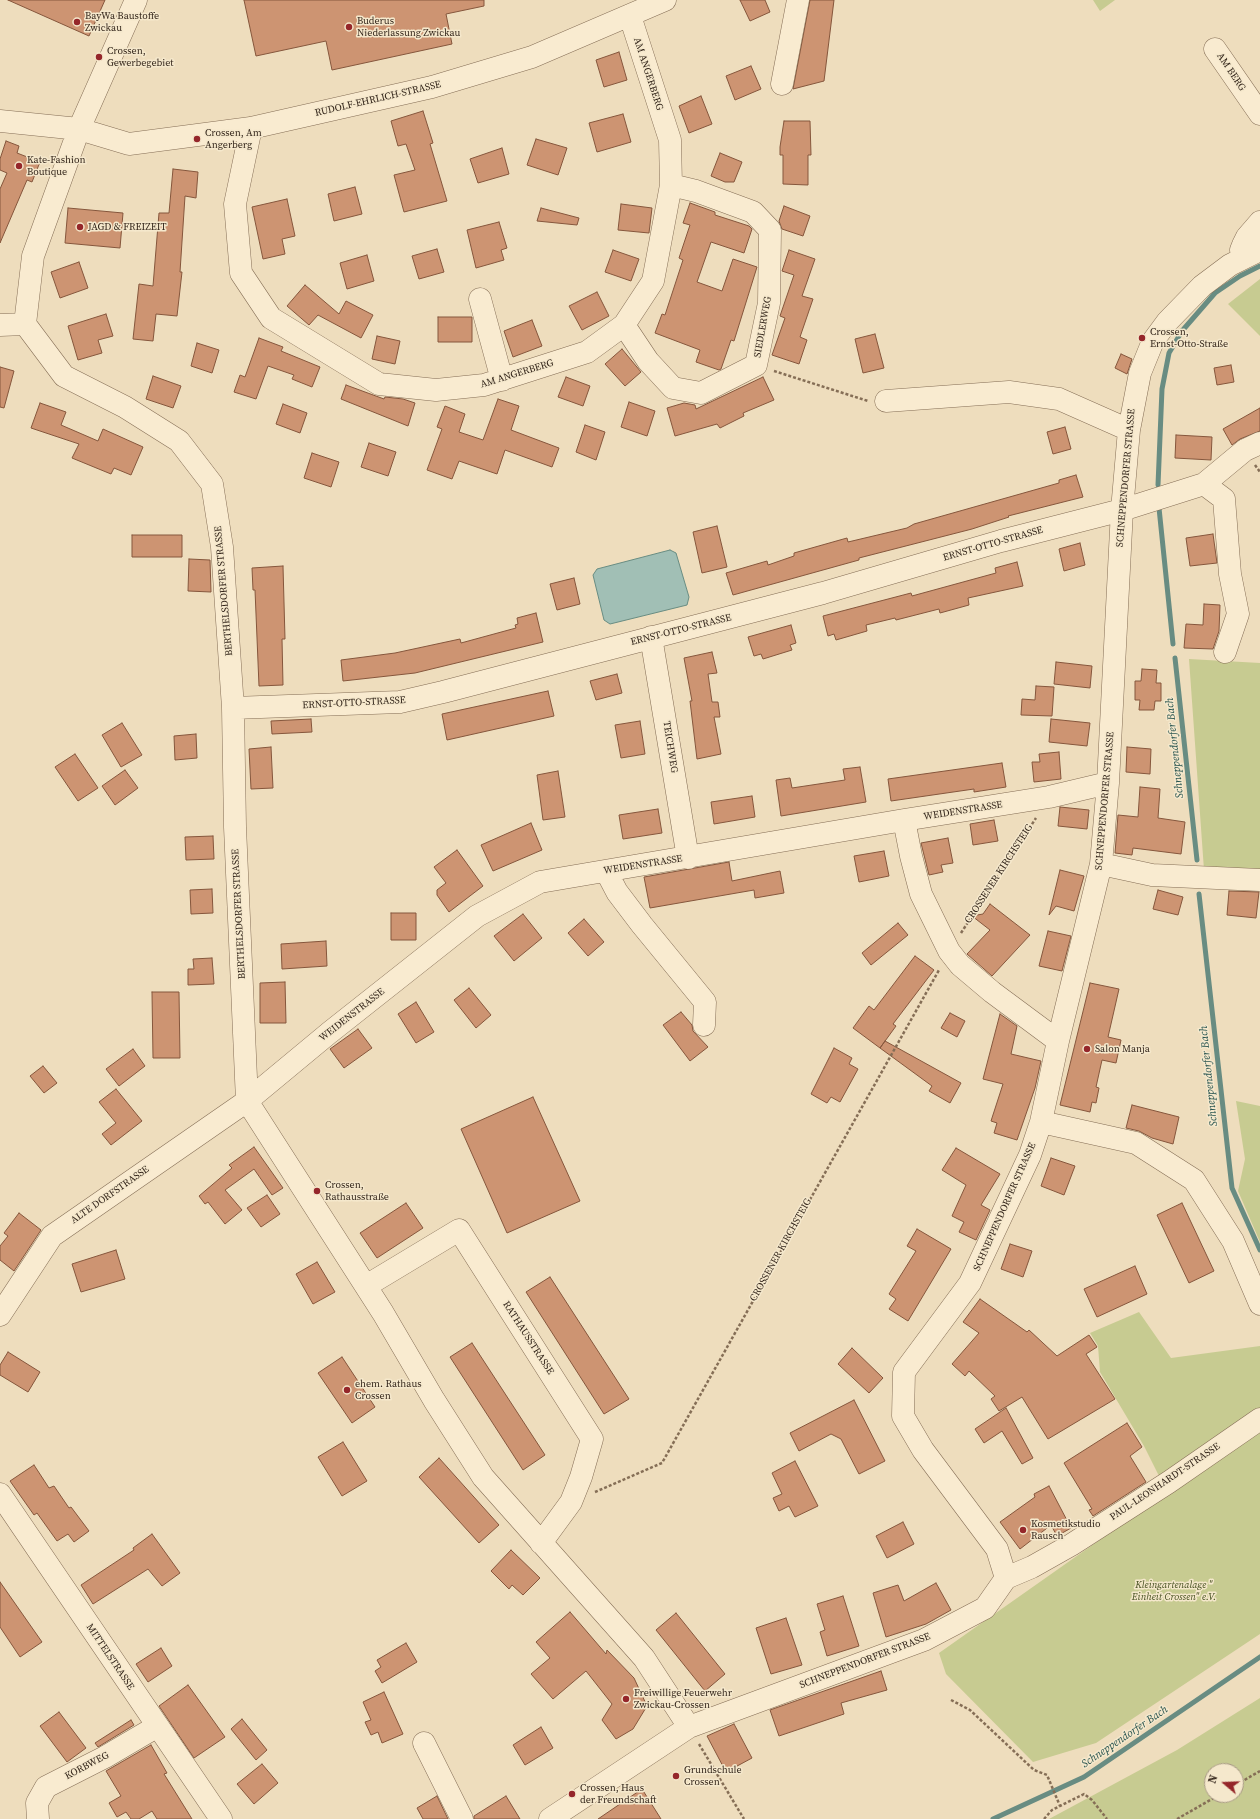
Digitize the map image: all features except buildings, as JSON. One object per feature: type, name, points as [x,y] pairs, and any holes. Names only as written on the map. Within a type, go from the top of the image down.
[{"type":"street","points":[[0,325],[25,324],[33,256],[80,129],[136,0]]},
{"type":"street","name":"RUDOLF-EHRLICH-STRASSE","points":[[0,121],[80,129],[129,144],[251,128],[432,87],[532,57],[665,0]]},
{"type":"street","points":[[782,84],[798,0]]},
{"type":"street","name":"AM ANGERBERG","points":[[251,128],[235,204],[241,273],[271,318],[379,384],[436,390],[484,385],[502,380],[587,352],[624,325],[653,281],[671,185],[670,140],[630,16]]},
{"type":"street","name":"AM BERG","points":[[1215,48],[1260,114]]},
{"type":"street","name":"SIEDLERWEG","points":[[624,325],[648,361],[673,388],[702,394],[756,365],[769,303],[770,230],[753,212],[696,191],[671,185]]},
{"type":"street","points":[[1252,254],[1241,250],[1247,237],[1260,222]]},
{"type":"street","name":"SCHNEPPENDORFER STRASSE","points":[[550,1819],[689,1727],[924,1640],[985,1608],[1006,1578],[997,1549],[923,1450],[903,1416],[904,1372],[970,1283],[1030,1155],[1042,1122],[1058,1041],[1101,864],[1132,507],[1129,430],[1140,373],[1153,341],[1167,322],[1202,286],[1216,274],[1252,254]]},
{"type":"street","points":[[480,299],[502,380]]},
{"type":"street","name":"BERTHELSDORFER STRASSE","points":[[25,324],[64,376],[125,407],[179,441],[212,484],[222,547],[233,708],[235,827],[247,1101]]},
{"type":"street","points":[[886,401],[1009,392],[1059,399],[1129,430]]},
{"type":"street","points":[[1225,652],[1238,614],[1230,574],[1224,500],[1204,484],[1244,450],[1260,443]]},
{"type":"street","name":"ERNST-OTTO-STRASSE","points":[[233,708],[400,702],[823,593],[1001,541],[1132,507],[1204,484]]},
{"type":"street","name":"TEICHWEG","points":[[651,637],[688,858]]},
{"type":"street","name":"WEIDENSTRASSE","points":[[247,1101],[329,1033],[477,916],[540,882],[1049,797],[1108,783]]},
{"type":"street","points":[[904,820],[911,856],[921,894],[949,951],[960,965],[992,992],[1058,1041]]},
{"type":"street","points":[[1101,864],[1152,875],[1260,880]]},
{"type":"street","points":[[606,871],[617,892],[705,1002],[704,1025]]},
{"type":"street","points":[[247,1101],[366,1286],[434,1400],[483,1477],[644,1658],[689,1727]]},
{"type":"street","name":"ALTE DORFSTRASSE","points":[[0,1315],[52,1236],[247,1101]]},
{"type":"street","points":[[1042,1122],[1136,1143],[1194,1180],[1233,1240],[1260,1304]]},
{"type":"street","name":"RATHAUSSTRASSE","points":[[366,1286],[459,1230],[592,1439],[581,1477],[571,1502],[541,1543]]},
{"type":"street","name":"PAUL-LEONHARDT-STRASSE","points":[[1006,1578],[1032,1567],[1071,1545],[1169,1482],[1260,1419]]},
{"type":"street","name":"MITTELSTRASSE","points":[[0,1494],[156,1727],[221,1819]]},
{"type":"street","name":"KORBWEG","points":[[38,1819],[37,1803],[46,1787],[105,1757],[156,1727]]},
{"type":"street","points":[[424,1743],[462,1819]]},
{"type":"path","points":[[756,365],[864,401],[886,401]]},
{"type":"path","name":"CROSSENER KIRCHSTEIG","points":[[571,1502],[662,1463],[949,951],[1049,797]]},
{"type":"path","points":[[950,1700],[970,1710],[1034,1770],[1047,1775],[1060,1806]]},
{"type":"path","points":[[689,1727],[744,1819]]},
{"type":"path","points":[[1244,1780],[1260,1771]]},
{"type":"path","points":[[1044,1819],[1052,1810],[1084,1794],[1092,1800],[1108,1819]]},
{"type":"path","points":[[1177,1819],[1205,1803]]},
{"type":"green space","points":[[1093,0],[1115,0],[1100,11]]},
{"type":"green space","points":[[1260,279],[1260,336],[1228,304]]},
{"type":"green space","points":[[1189,659],[1260,663],[1260,873],[1204,870]]},
{"type":"green space","points":[[1236,1101],[1260,1106],[1260,1242],[1238,1191],[1245,1159]]},
{"type":"green space","points":[[1139,1312],[1171,1358],[1260,1346],[1260,1415],[1162,1482],[1144,1446],[1100,1372],[1098,1346],[1090,1333]]},
{"type":"green space","name":"Kleingartenalage \" Einheit Crossen\" e.V.","points":[[1260,1427],[1260,1634],[1096,1743],[1033,1762],[946,1674],[939,1653]]},
{"type":"green space","points":[[1260,1698],[1260,1819],[1049,1819],[1177,1750]]},
{"type":"water","points":[[670,550],[676,553],[689,597],[687,605],[610,624],[604,620],[593,575],[597,569]]},
{"type":"waterway","name":"Schneppendorfer Bach","points":[[1158,485],[1162,389],[1169,353],[1182,331],[1215,293],[1240,276],[1260,266]]},
{"type":"waterway","name":"Schneppendorfer Bach","points":[[1159,508],[1173,644]]},
{"type":"waterway","name":"Schneppendorfer Bach","points":[[1175,658],[1197,860]]},
{"type":"waterway","name":"Schneppendorfer Bach","points":[[1199,894],[1232,1188],[1260,1250]]},
{"type":"waterway","name":"Schneppendorfer Bach","points":[[993,1819],[1084,1777],[1260,1657]]},
{"type":"place","name":"BayWa Baustoffe Zwickau","points":[[77,22]]},
{"type":"place","name":"Buderus Niederlassung Zwickau","points":[[349,27]]},
{"type":"place","name":"Crossen, Gewerbegebiet","points":[[99,57]]},
{"type":"place","name":"Crossen, Am Angerberg","points":[[197,139]]},
{"type":"place","name":"Kate-Fashion Boutique","points":[[19,166]]},
{"type":"place","name":"JAGD & FREIZEIT","points":[[80,227]]},
{"type":"place","name":"Crossen, Ernst-Otto-Straße","points":[[1142,338]]},
{"type":"place","name":"Salon Manja","points":[[1087,1049]]},
{"type":"place","name":"Crossen, Rathausstraße","points":[[317,1191]]},
{"type":"place","name":"ehem. Rathaus Crossen","points":[[347,1390]]},
{"type":"place","name":"Kosmetikstudio Rausch","points":[[1023,1530]]},
{"type":"place","name":"Freiwillige Feuerwehr Zwickau-Crossen","points":[[626,1699]]},
{"type":"place","name":"Grundschule Crossen","points":[[676,1776]]},
{"type":"place","name":"Crossen, Haus der Freundschaft","points":[[572,1794]]}]
